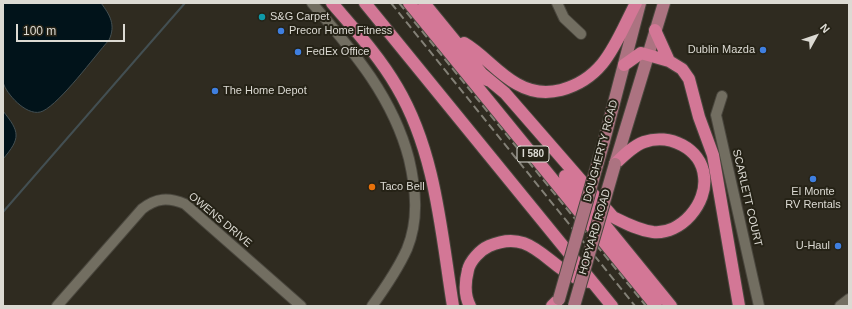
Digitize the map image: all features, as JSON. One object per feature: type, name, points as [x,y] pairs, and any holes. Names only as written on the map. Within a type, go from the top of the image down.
[{"type":"highway","points":[[332,3],[383,64],[412,115],[422,141],[435,191],[453,306]]},
{"type":"highway","name":"I 580","points":[[365,3],[612,306]]},
{"type":"highway","name":"I 580","points":[[410,3],[656,306]]},
{"type":"highway","name":"I 580","points":[[424,3],[671,306]]},
{"type":"highway","points":[[452,36],[467,44],[489,64],[516,83],[535,91],[556,91],[581,83],[592,76],[601,67],[636,3]]},
{"type":"highway","points":[[655,30],[669,61]]},
{"type":"highway","points":[[624,64],[641,53],[669,61],[682,69],[689,78],[699,117],[713,154],[739,306]]},
{"type":"highway","points":[[482,74],[505,92],[613,217],[628,225],[654,232],[668,229],[682,223],[693,213],[700,203],[704,189],[704,176],[700,162],[691,151],[681,143],[667,139],[643,142],[617,161]]},
{"type":"highway","points":[[470,306],[464,285],[468,268],[481,252],[499,242],[513,241],[525,243],[536,248],[576,278],[593,282]]},
{"type":"main road","name":"DOUGHERTY ROAD","points":[[556,304],[604,141],[640,3]]},
{"type":"main road","name":"DOUGHERTY ROAD","points":[[617,161],[664,3]]},
{"type":"main road","name":"HOPYARD ROAD","points":[[574,306],[617,161]]},
{"type":"street","points":[[312,3],[360,59],[380,90],[403,138],[414,176],[415,213],[407,248],[398,266],[372,306]]},
{"type":"street","points":[[557,3],[564,18],[581,34]]},
{"type":"street","name":"SCARLETT COURT","points":[[722,96],[716,115],[759,306]]},
{"type":"street","name":"OWENS DRIVE","points":[[57,306],[142,209],[151,201],[162,198],[174,199],[184,204],[301,306]]},
{"type":"street","points":[[840,306],[849,299]]},
{"type":"shaded area","points":[[3,3],[101,3],[111,20],[112,30],[109,40],[68,89],[43,111],[32,112],[20,105],[10,95],[4,85],[2,59]]},
{"type":"shaded area","points":[[3,111],[13,124],[16,135],[13,146],[3,159]]},
{"type":"waterway","points":[[3,212],[185,3]]},
{"type":"railway","points":[[391,3],[635,306]]},
{"type":"railway","points":[[399,3],[646,306]]},
{"type":"place","name":"S&G Carpet","points":[[262,17]]},
{"type":"place","name":"Precor Home Fitness","points":[[281,31]]},
{"type":"place","name":"Dublin Mazda","points":[[763,50]]},
{"type":"place","name":"FedEx Office","points":[[298,52]]},
{"type":"place","name":"The Home Depot","points":[[215,91]]},
{"type":"place","name":"El Monte RV Rentals","points":[[813,179]]},
{"type":"place","name":"Taco Bell","points":[[372,187]]},
{"type":"place","name":"U-Haul","points":[[838,246]]}]
